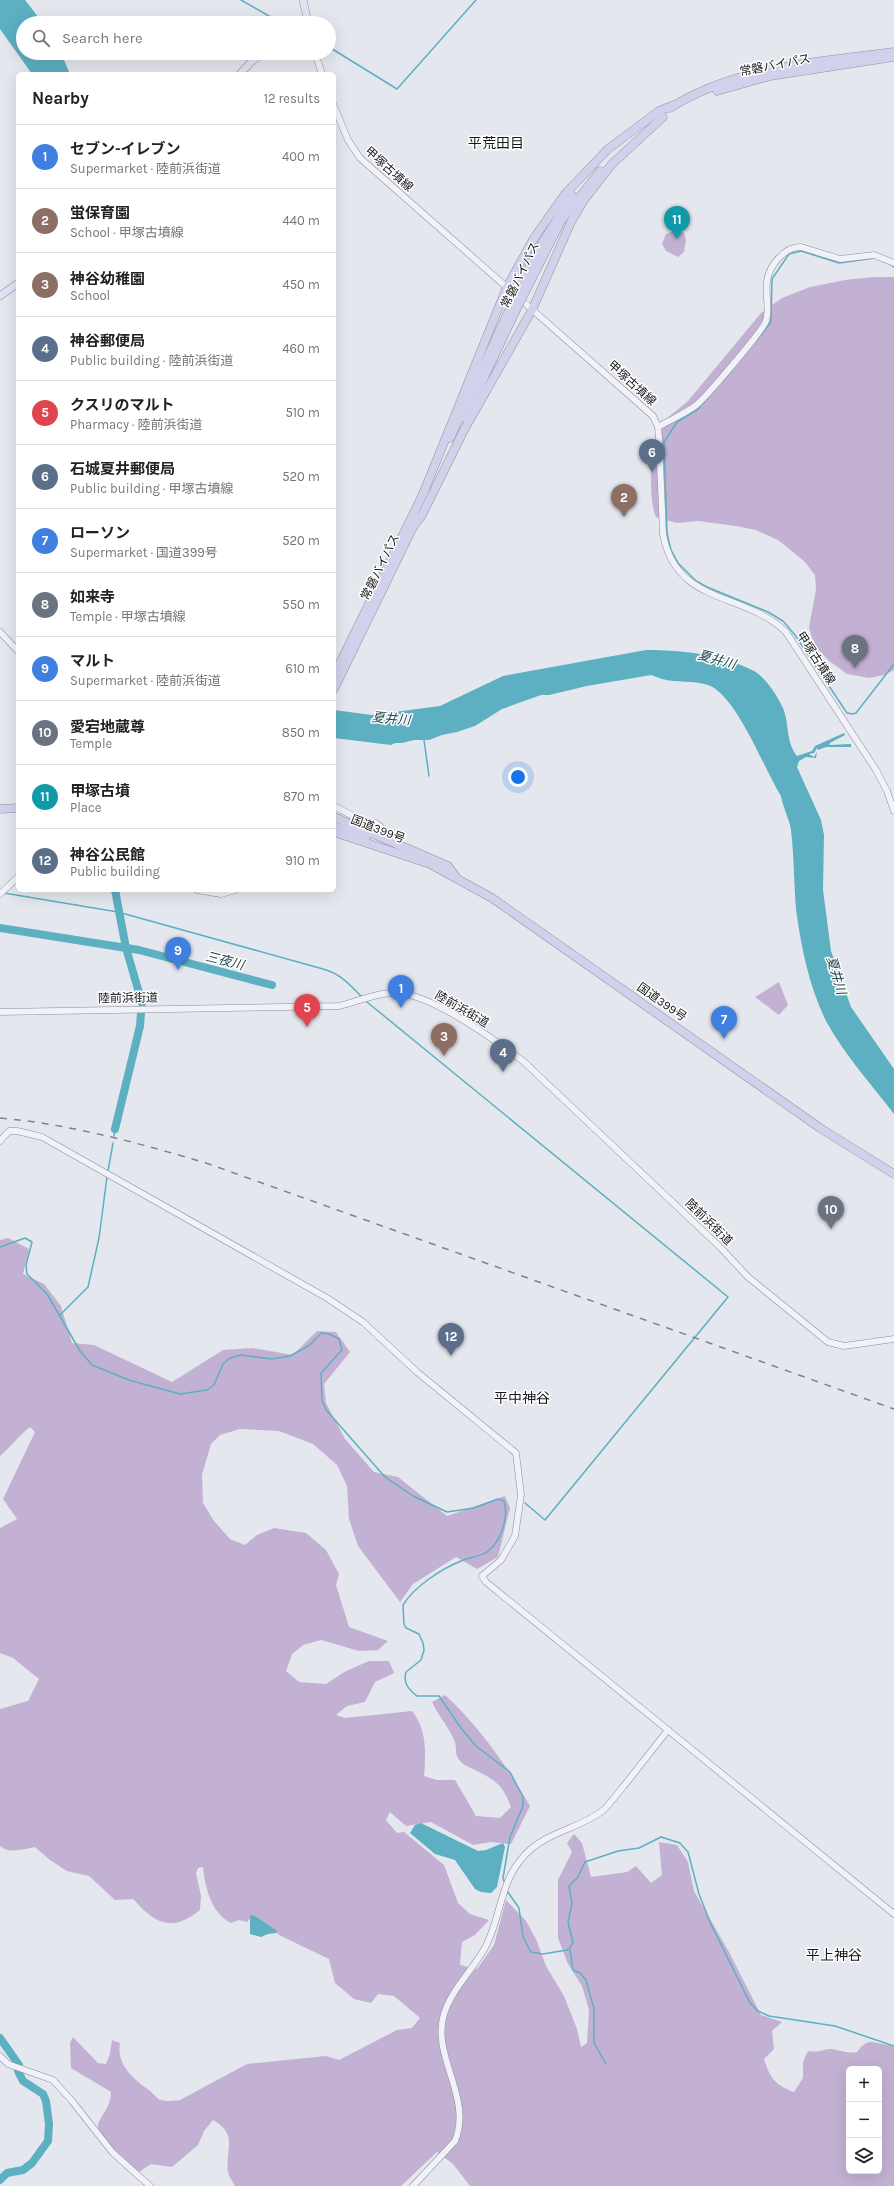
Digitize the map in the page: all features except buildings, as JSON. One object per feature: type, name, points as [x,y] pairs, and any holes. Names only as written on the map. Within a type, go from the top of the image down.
[{"type":"highway","name":"常磐バイパス","points":[[336,685],[423,494],[523,288],[550,228],[583,181],[629,136],[674,105],[700,92],[729,80],[767,70],[894,52]]},
{"type":"highway","name":"常磐バイパス","points":[[523,288],[555,231],[590,181],[612,157],[663,117],[699,97],[732,85],[770,76],[894,58]]},
{"type":"highway","points":[[423,494],[507,288],[538,233],[581,176],[614,144],[659,111],[674,105]]},
{"type":"highway","points":[[413,527],[422,514],[484,394],[532,310],[561,241],[584,200],[612,164],[663,117]]},
{"type":"highway","name":"常磐バイパス","points":[[336,671],[380,586],[413,527],[513,308]]},
{"type":"highway","points":[[0,809],[16,808]]},
{"type":"highway","points":[[336,818],[379,835],[448,866],[457,878]]},
{"type":"highway","name":"国道399号","points":[[336,827],[402,850],[412,857]]},
{"type":"highway","name":"国道399号","points":[[336,833],[412,857],[457,878],[511,910],[820,1128],[894,1174]]},
{"type":"main road","points":[[303,0],[306,16]]},
{"type":"main road","points":[[242,72],[254,60]]},
{"type":"main road","points":[[0,296],[16,285]]},
{"type":"street","points":[[317,60],[321,72]]},
{"type":"street","name":"甲塚古墳線","points":[[336,111],[348,140],[360,158],[638,402],[652,416],[658,427],[663,534],[666,548],[674,565],[696,587],[764,616],[786,632],[876,770],[887,792],[894,811]]},
{"type":"street","points":[[658,427],[704,399],[766,322],[767,280],[777,261],[785,252],[801,247],[840,259],[874,255],[894,263]]},
{"type":"street","points":[[0,632],[16,649]]},
{"type":"street","points":[[336,807],[363,822],[376,823],[381,827],[379,835]]},
{"type":"street","points":[[2,892],[16,879]]},
{"type":"street","points":[[209,892],[221,894],[228,892]]},
{"type":"street","name":"陸前浜街道","points":[[0,1012],[339,1006],[392,993],[420,998],[493,1040],[523,1061],[720,1247],[748,1277],[828,1342],[844,1346],[894,1339]]},
{"type":"street","points":[[0,1141],[9,1131],[17,1131],[42,1137],[347,1310],[390,1345],[414,1369],[516,1453],[521,1495],[514,1536],[501,1560],[482,1576],[486,1582],[894,1914]]},
{"type":"street","points":[[413,2186],[455,2141],[458,2134],[458,2100],[442,2040],[442,2022],[453,1995],[471,1971],[488,1942],[504,1889],[515,1867],[532,1849],[601,1811],[668,1730]]},
{"type":"street","points":[[0,2056],[13,2066],[49,2077],[57,2083],[113,2153],[150,2186]]},
{"type":"shaded area","points":[[676,230],[684,233],[686,240],[684,252],[678,257],[666,251],[662,244],[666,234]]},
{"type":"shaded area","points":[[873,277],[894,277],[894,670],[884,675],[869,678],[847,674],[828,660],[814,645],[809,627],[816,590],[815,575],[804,561],[778,540],[756,530],[698,521],[677,523],[656,517],[652,502],[651,474],[652,448],[658,444],[655,428],[688,401],[761,313],[782,298],[810,287],[845,280]]},
{"type":"shaded area","points":[[779,982],[788,1005],[779,1015],[755,997]]},
{"type":"shaded area","points":[[8,1238],[29,1249],[23,1274],[44,1284],[61,1306],[72,1343],[94,1345],[172,1382],[223,1350],[252,1348],[293,1355],[317,1331],[336,1332],[350,1352],[324,1384],[326,1403],[345,1439],[374,1472],[398,1477],[447,1516],[505,1496],[510,1508],[498,1557],[477,1569],[456,1557],[413,1584],[400,1602],[358,1546],[349,1519],[347,1486],[337,1465],[313,1444],[279,1431],[240,1429],[220,1435],[211,1444],[202,1475],[203,1503],[214,1521],[230,1539],[245,1545],[257,1535],[274,1528],[306,1533],[326,1550],[339,1574],[336,1585],[349,1627],[388,1641],[378,1650],[359,1651],[321,1640],[303,1645],[292,1654],[286,1671],[299,1682],[326,1684],[346,1671],[369,1661],[389,1661],[394,1673],[375,1682],[365,1702],[347,1706],[336,1715],[345,1718],[412,1711],[417,1718],[423,1734],[425,1750],[424,1776],[437,1780],[455,1780],[476,1816],[500,1818],[511,1807],[505,1794],[494,1781],[461,1762],[457,1755],[453,1737],[432,1702],[445,1695],[481,1733],[492,1747],[530,1806],[511,1844],[491,1842],[473,1845],[431,1822],[406,1826],[390,1812],[386,1820],[397,1833],[404,1832],[444,1865],[458,1903],[470,1914],[489,1920],[475,1935],[462,1942],[460,1965],[477,1969],[494,1945],[506,1900],[526,1921],[536,1939],[546,1966],[564,1996],[577,2029],[581,2047],[587,2043],[589,2010],[582,1986],[568,1964],[558,1938],[558,1880],[572,1852],[567,1843],[574,1834],[582,1843],[591,1877],[627,1872],[636,1866],[651,1883],[662,1875],[659,1842],[677,1845],[688,1862],[694,1891],[729,1952],[761,2015],[782,2022],[772,2031],[774,2049],[764,2059],[774,2080],[782,2087],[794,2092],[803,2078],[803,2062],[808,2051],[815,2052],[831,2049],[857,2052],[869,2042],[894,2045],[894,2186],[470,2186],[453,2164],[437,2152],[401,2186],[235,2186],[228,2172],[229,2143],[226,2131],[213,2120],[204,2131],[198,2145],[172,2167],[151,2164],[139,2172],[122,2157],[99,2131],[98,2126],[100,2119],[109,2103],[111,2092],[71,2068],[70,2043],[73,2037],[98,2063],[106,2064],[110,2054],[112,2040],[120,2043],[119,2051],[123,2064],[132,2076],[156,2097],[163,2101],[171,2101],[180,2100],[247,2064],[326,2056],[339,2060],[397,2030],[412,2028],[420,2018],[394,1996],[378,1994],[371,2003],[354,1999],[335,1983],[329,1959],[281,1936],[252,1916],[247,1922],[239,1920],[231,1923],[224,1919],[218,1913],[210,1899],[205,1883],[203,1867],[198,1868],[196,1873],[201,1896],[200,1910],[181,1922],[172,1923],[157,1920],[141,1908],[133,1899],[115,1900],[89,1876],[67,1871],[50,1860],[35,1847],[22,1850],[7,1850],[0,1846],[0,1709],[28,1701],[39,1679],[13,1658],[0,1653],[0,1528],[17,1519],[3,1499],[35,1432],[30,1427],[0,1456],[0,1240]]},
{"type":"water","points":[[0,0],[25,0],[38,16],[16,16],[16,52],[0,29]]},
{"type":"water","points":[[22,60],[64,60],[69,72],[31,72]]},
{"type":"water","name":"夏井川","points":[[646,650],[701,654],[741,665],[754,671],[762,677],[782,706],[786,718],[789,738],[793,750],[797,756],[812,751],[815,746],[844,733],[845,735],[829,745],[851,744],[851,747],[826,747],[818,750],[817,748],[814,753],[809,754],[814,757],[817,752],[816,758],[806,757],[799,761],[797,767],[821,820],[824,835],[823,890],[831,951],[851,1007],[894,1069],[894,1114],[841,1045],[820,1008],[806,966],[800,938],[796,909],[791,830],[781,796],[739,717],[729,702],[718,691],[702,683],[661,679],[651,675],[587,686],[549,695],[541,695],[502,709],[475,726],[429,740],[414,740],[391,745],[336,738],[336,710],[372,715],[440,706],[503,676]]},
{"type":"water","points":[[421,1823],[478,1851],[486,1850],[503,1843],[505,1847],[497,1887],[491,1893],[481,1892],[475,1889],[455,1860],[435,1854],[410,1833],[415,1825]]},
{"type":"water","points":[[250,1915],[255,1916],[277,1931],[276,1933],[261,1937],[250,1934]]},
{"type":"waterway","points":[[241,0],[269,16]]},
{"type":"waterway","points":[[336,51],[397,89],[476,0]]},
{"type":"waterway","points":[[757,340],[771,322],[772,279],[789,254],[801,251],[839,263],[875,258]]},
{"type":"waterway","points":[[888,263],[894,267]]},
{"type":"waterway","points":[[733,369],[697,410],[677,422],[664,442],[667,533],[671,550],[678,563],[696,581],[768,612],[783,621],[795,635],[847,713],[856,713],[894,664]]},
{"type":"waterway","points":[[424,740],[429,776]]},
{"type":"waterway","name":"三夜川","points":[[115,892],[126,948],[142,1003]]},
{"type":"waterway","points":[[4,893],[118,912],[323,969],[340,977],[362,997]]},
{"type":"waterway","name":"三夜川","points":[[0,928],[139,950],[272,985]]},
{"type":"waterway","points":[[367,1002],[728,1297],[545,1520],[525,1503]]},
{"type":"waterway","name":"三夜川","points":[[115,1129],[140,1026],[141,1013]]},
{"type":"waterway","name":"三夜川","points":[[114,1136],[115,1129]]},
{"type":"waterway","points":[[108,1171],[113,1143]]},
{"type":"waterway","points":[[60,1315],[88,1287],[99,1238],[107,1177]]},
{"type":"waterway","points":[[0,1247],[25,1238],[32,1242],[26,1265],[27,1274],[47,1294],[80,1351],[92,1365],[129,1380],[180,1394],[207,1390],[214,1385],[223,1364],[230,1358],[241,1355],[272,1359],[290,1356],[310,1345],[321,1333],[329,1334],[339,1339],[342,1350],[321,1373],[322,1401],[327,1411],[385,1477],[413,1496],[447,1512],[474,1508],[498,1499],[504,1501],[505,1522],[500,1536],[492,1548],[484,1554],[453,1564],[429,1579],[421,1585],[403,1605],[404,1624],[406,1628],[419,1634],[424,1650],[421,1660],[406,1672],[405,1679],[407,1686],[417,1696],[439,1696],[461,1728],[476,1746],[510,1772],[523,1797],[523,1806],[510,1837],[503,1878],[505,1884]]},
{"type":"waterway","points":[[507,1891],[519,1908],[523,1937],[531,1952],[543,1954],[567,1950],[573,1942],[568,1923],[572,1903],[569,1886],[578,1877],[585,1862],[618,1851],[639,1848],[661,1837],[680,1843],[688,1852],[699,1894],[710,1922],[750,2003],[758,2011],[769,2016],[835,2026],[894,2046]]},
{"type":"waterway","points":[[570,1950],[573,1970],[580,1973],[586,1980],[594,2009],[594,2043],[606,2064]]},
{"type":"waterway","points":[[0,2038],[19,2065],[18,2071],[23,2081],[43,2094],[46,2101],[49,2124],[48,2141],[32,2163],[23,2170],[7,2173],[0,2180]]},
{"type":"railway","points":[[0,1118],[52,1125],[104,1135],[206,1163],[894,1409]]},
{"type":"place","name":"甲塚古墳","points":[[677,239]]},
{"type":"place","name":"石城夏井郵便局","points":[[652,472]]},
{"type":"place","name":"蛍保育園","points":[[624,517]]},
{"type":"place","name":"如来寺","points":[[855,668]]},
{"type":"place","name":"マルト","points":[[178,970]]},
{"type":"place","name":"セブン-イレブン","points":[[401,1008]]},
{"type":"place","name":"クスリのマルト","points":[[307,1027]]},
{"type":"place","name":"ローソン","points":[[724,1039]]},
{"type":"place","name":"神谷幼稚園","points":[[444,1056]]},
{"type":"place","name":"神谷郵便局","points":[[503,1072]]},
{"type":"place","name":"愛宕地蔵尊","points":[[831,1229]]},
{"type":"place","name":"神谷公民館","points":[[451,1356]]},
{"type":"district","name":"平荒田目","points":[[496,143]]},
{"type":"district","name":"平中神谷","points":[[522,1398]]},
{"type":"district","name":"平上神谷","points":[[834,1955]]}]
